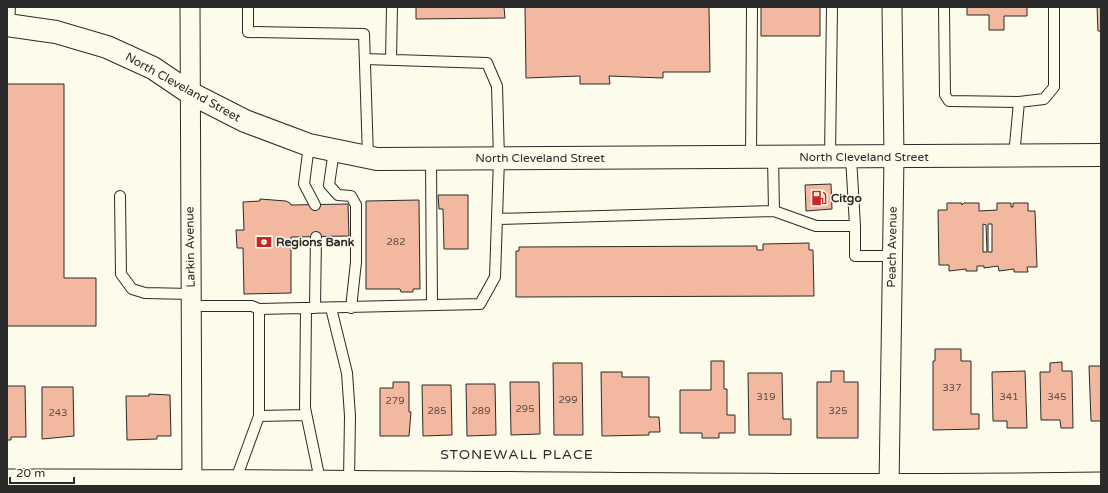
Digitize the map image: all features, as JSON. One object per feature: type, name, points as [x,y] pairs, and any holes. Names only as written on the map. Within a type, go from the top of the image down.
[{"type":"main road","name":"North Cleveland Street","points":[[9,19],[107,47],[152,68],[190,93],[246,121],[309,145],[377,159],[1101,155]]},
{"type":"street","name":"Larkin Avenue","points":[[190,7],[192,482]]},
{"type":"street","name":"Peach Avenue","points":[[889,485],[894,157],[892,7]]},
{"type":"street","points":[[7,479],[192,482],[236,479],[889,485],[1101,482]]},
{"type":"lane","points":[[248,7],[248,32],[364,34],[368,157]]},
{"type":"lane","points":[[391,60],[392,7]]},
{"type":"lane","points":[[751,158],[752,7]]},
{"type":"lane","points":[[832,7],[840,157],[855,226],[855,256],[892,256]]},
{"type":"lane","points":[[944,7],[945,95],[948,101],[1019,102],[1044,99],[1054,87],[1054,7]]},
{"type":"lane","points":[[120,196],[121,274],[132,289],[145,293],[191,300],[252,306],[259,310],[480,304],[495,277],[499,158],[497,86],[487,63],[365,59]]},
{"type":"lane","points":[[1014,156],[1019,102]]},
{"type":"lane","points":[[309,145],[304,184],[315,205]]},
{"type":"lane","points":[[334,150],[329,186],[338,195],[351,196],[356,205],[356,262],[350,308]]},
{"type":"lane","points":[[773,157],[774,211]]},
{"type":"lane","points":[[431,159],[432,305]]},
{"type":"lane","points":[[497,219],[774,211],[816,226],[855,226]]},
{"type":"lane","points":[[316,237],[305,408],[320,480]]},
{"type":"lane","points":[[331,308],[347,373],[350,416],[349,480]]},
{"type":"lane","points":[[236,479],[259,416],[259,310]]},
{"type":"lane","points":[[259,416],[306,415]]},
{"type":"building","points":[[416,7],[504,7],[505,18],[416,19]]},
{"type":"building","points":[[525,7],[709,7],[710,72],[663,72],[663,78],[609,76],[610,84],[580,84],[580,76],[526,78]]},
{"type":"building","points":[[761,7],[820,7],[820,36],[761,36]]},
{"type":"building","points":[[967,7],[1027,7],[1027,16],[1004,16],[1004,30],[989,30],[989,15],[967,15]]},
{"type":"building","points":[[1097,7],[1101,7],[1101,31],[1098,31]]},
{"type":"building","points":[[7,84],[64,84],[64,278],[96,278],[96,326],[7,326]]},
{"type":"building","points":[[831,184],[832,209],[806,211],[805,185]]},
{"type":"building","points":[[438,195],[468,195],[468,249],[444,249],[443,209],[439,209]]},
{"type":"building","name":"Regions Bank","points":[[260,199],[286,201],[291,205],[348,204],[349,236],[291,237],[291,293],[244,294],[243,248],[237,248],[236,230],[244,230],[243,202],[260,201]]},
{"type":"building","points":[[419,200],[420,289],[413,289],[413,292],[401,292],[400,289],[366,289],[366,201]]},
{"type":"building","points":[[947,203],[962,203],[962,205],[964,203],[979,203],[979,211],[997,210],[997,203],[1011,203],[1011,207],[1013,207],[1013,203],[1028,203],[1028,211],[1035,211],[1037,267],[1027,267],[1028,272],[1014,272],[1014,269],[999,271],[998,266],[984,268],[984,266],[977,266],[977,271],[966,271],[966,269],[949,271],[949,265],[939,265],[938,210],[947,210]],"holes":[[[983,224],[986,225],[987,252],[983,252]],[[988,224],[992,224],[992,252],[988,252]]]},
{"type":"building","points":[[809,243],[809,250],[813,250],[814,296],[516,297],[516,251],[519,251],[519,247],[757,246],[757,250],[763,250],[763,244]]},
{"type":"building","points":[[935,349],[961,349],[961,361],[971,361],[971,414],[979,414],[979,429],[933,430],[933,361],[935,361]]},
{"type":"building","points":[[711,361],[724,361],[724,389],[727,389],[727,415],[735,415],[735,433],[719,433],[719,438],[702,438],[702,433],[680,433],[680,390],[711,390]]},
{"type":"building","points":[[1062,362],[1062,371],[1072,371],[1073,428],[1061,428],[1060,420],[1041,420],[1040,372],[1050,372],[1050,363]]},
{"type":"building","points":[[553,363],[582,363],[583,435],[554,435]]},
{"type":"building","points":[[1089,366],[1101,366],[1101,421],[1091,421]]},
{"type":"building","points":[[831,371],[844,371],[844,382],[858,382],[858,438],[817,438],[817,382],[831,382]]},
{"type":"building","points":[[1025,371],[1027,428],[1007,428],[1007,421],[993,421],[992,372]]},
{"type":"building","points":[[601,372],[622,372],[622,377],[649,377],[649,417],[659,417],[660,432],[649,432],[649,435],[602,436]]},
{"type":"building","points":[[748,373],[782,373],[783,419],[791,419],[791,435],[749,435]]},
{"type":"building","points":[[393,382],[409,382],[409,412],[411,412],[409,436],[380,436],[380,388],[393,388]]},
{"type":"building","points":[[510,382],[539,382],[540,434],[511,435]]},
{"type":"building","points":[[466,384],[495,384],[496,435],[467,436]]},
{"type":"building","points":[[422,385],[451,385],[452,435],[423,436]]},
{"type":"building","points":[[7,386],[25,386],[26,437],[11,437],[11,440],[7,440]]},
{"type":"building","points":[[42,387],[73,387],[74,436],[42,439]]},
{"type":"building","points":[[149,394],[170,395],[171,436],[157,436],[157,439],[127,440],[126,396],[149,396]]},
{"type":"place","name":"Citgo","points":[[819,198]]},
{"type":"place","name":"Regions Bank","points":[[264,242]]},
{"type":"district","name":"STONEWALL PLACE","points":[[517,454]]}]
